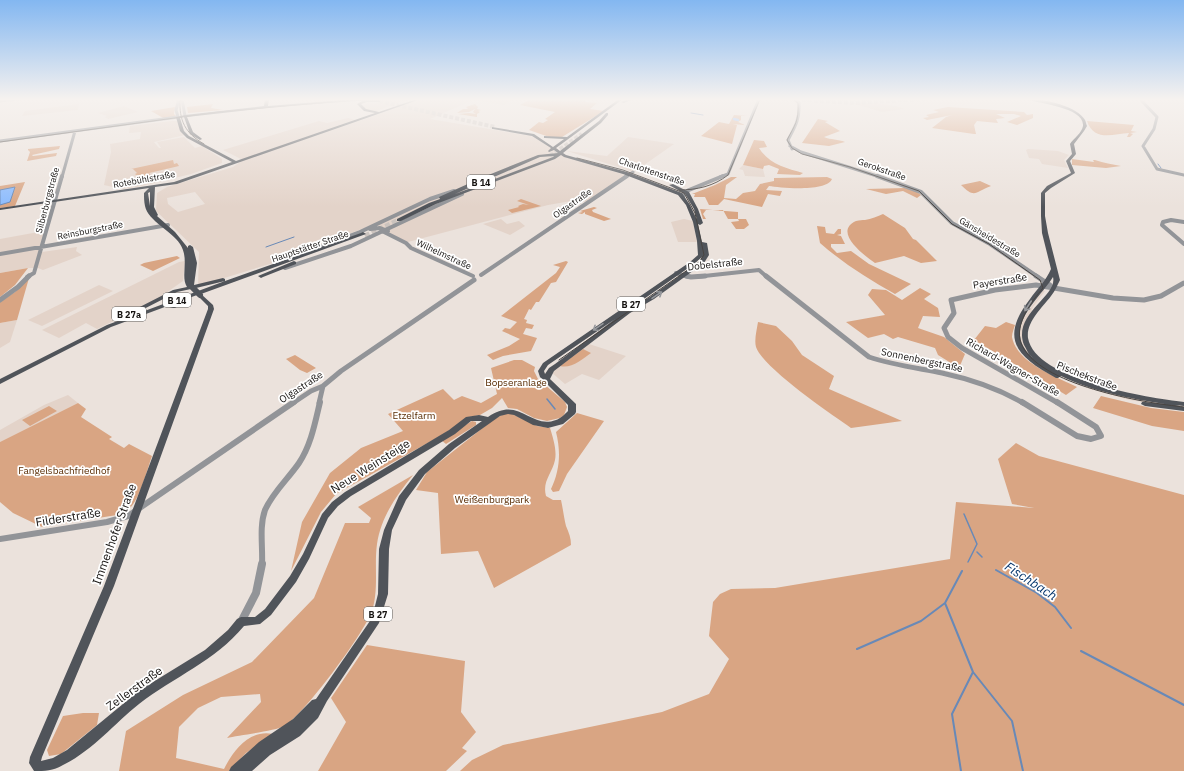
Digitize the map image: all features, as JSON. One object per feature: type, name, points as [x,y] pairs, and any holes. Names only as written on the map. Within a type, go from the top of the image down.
[{"type":"main road","points":[[186,135],[226,158],[234,160],[310,135]]},
{"type":"main road","points":[[194,135],[234,160]]},
{"type":"main road","points":[[234,160],[309,135]]},
{"type":"main road","points":[[533,135],[555,149]]},
{"type":"main road","points":[[534,135],[567,138]]},
{"type":"main road","name":"B 14","points":[[398,219],[431,204],[506,176],[555,149],[571,135]]},
{"type":"main road","name":"B 14","points":[[479,181],[496,172],[555,149],[571,145],[584,135]]},
{"type":"main road","points":[[1051,290],[1057,280],[1045,233],[1043,193],[1048,187],[1073,173],[1068,161],[1074,154],[1072,144],[1079,135]]},
{"type":"main road","points":[[545,137],[555,149]]},
{"type":"main road","points":[[204,146],[210,144]]},
{"type":"main road","name":"B 14","points":[[441,198],[521,166],[555,149]]},
{"type":"main road","name":"B 14","points":[[431,204],[460,194],[513,171],[555,149]]},
{"type":"main road","name":"Charlottenstraße","points":[[555,149],[575,157],[680,189],[686,193]]},
{"type":"main road","points":[[226,158],[224,160],[227,164]]},
{"type":"main road","name":"Rotebühlstraße","points":[[152,188],[211,172],[234,160]]},
{"type":"main road","name":"Rotebühlstraße","points":[[0,209],[174,182],[227,164]]},
{"type":"main road","name":"B 14","points":[[398,219],[454,191],[521,166]]},
{"type":"main road","name":"B 14","points":[[506,176],[513,171]]},
{"type":"main road","name":"Charlottenstraße","points":[[631,173],[674,192],[686,193]]},
{"type":"main road","points":[[154,194],[174,182]]},
{"type":"main road","points":[[143,187],[152,188]]},
{"type":"main road","points":[[152,188],[154,194],[152,205],[154,212],[165,225]]},
{"type":"main road","points":[[152,188],[147,209],[185,243],[193,256],[190,282],[201,297],[285,268],[313,256]]},
{"type":"main road","name":"B 27","points":[[244,771],[266,751],[296,732],[314,714],[323,697],[376,620],[383,594],[386,539],[393,516],[402,498],[429,464],[498,414],[508,412],[516,413],[540,424],[551,425],[565,420],[571,413],[572,404],[546,380],[551,370],[679,275],[698,258],[701,252],[695,222],[686,193]]},
{"type":"main road","name":"Hauptstätter Straße","points":[[0,382],[94,333],[186,297],[364,234]]},
{"type":"main road","name":"Hauptstätter Straße","points":[[261,271],[313,256],[364,234]]},
{"type":"main road","points":[[178,304],[164,301],[171,293],[190,282],[206,284],[307,252],[328,248]]},
{"type":"main road","name":"Pischekstraße","points":[[1054,269],[1046,284],[1038,292],[1022,316],[1016,337],[1019,348],[1033,362],[1063,379],[1098,392],[1143,404],[1184,409]]},
{"type":"main road","points":[[171,293],[190,282]]},
{"type":"main road","name":"Pischekstraße","points":[[1051,290],[1032,314],[1026,334],[1027,345],[1039,359],[1071,377],[1100,388],[1136,398],[1184,404]]},
{"type":"main road","name":"B 27a","points":[[71,345],[178,304],[201,297]]},
{"type":"main road","name":"Immenhofer Straße","points":[[38,767],[36,757],[109,586],[210,306],[201,297]]},
{"type":"main road","name":"Hauptstätter Straße","points":[[94,333],[98,329],[164,301]]},
{"type":"main road","name":"Neue Weinsteige","points":[[241,622],[259,620],[275,604],[294,579],[324,516],[335,504],[348,494],[452,432],[469,419],[479,418],[488,420]]},
{"type":"main road","name":"Zellerstraße","points":[[38,767],[45,767],[56,763],[72,754],[144,694],[206,655],[229,636],[241,622]]},
{"type":"main road","name":"B 27","points":[[235,771],[263,746],[297,723],[323,697]]},
{"type":"street","points":[[0,142],[52,135]]},
{"type":"street","name":"Silberburgstraße","points":[[0,300],[18,287],[28,276],[34,273],[43,247],[54,201],[73,135]]},
{"type":"street","points":[[686,193],[724,180],[728,177],[744,135]]},
{"type":"street","name":"Gerokstraße","points":[[791,135],[788,140],[790,146],[801,152],[924,193]]},
{"type":"street","points":[[1150,135],[1143,144],[1157,169],[1184,175]]},
{"type":"street","name":"Olgastraße","points":[[137,510],[311,392],[323,386],[474,278],[481,279],[481,276],[631,173]]},
{"type":"street","points":[[285,268],[336,252],[364,234],[384,232],[398,219],[434,198],[454,191]]},
{"type":"street","name":"Gänsheidestraße","points":[[924,193],[952,223],[990,244],[1038,276],[1046,284]]},
{"type":"street","points":[[307,252],[364,234],[460,194]]},
{"type":"street","points":[[384,232],[387,222],[398,219]]},
{"type":"street","points":[[1184,222],[1168,220],[1162,225],[1184,244]]},
{"type":"street","name":"Reinsburgstraße","points":[[0,254],[165,225]]},
{"type":"street","name":"Reinsburgstraße","points":[[136,230],[150,230],[165,225]]},
{"type":"street","points":[[364,234],[384,232]]},
{"type":"street","name":"Wilhelmstraße","points":[[384,232],[474,278]]},
{"type":"street","name":"Dobelstraße","points":[[679,275],[694,277],[756,269]]},
{"type":"street","name":"Sonnenbergstraße","points":[[756,269],[869,357],[883,362],[956,376],[987,386],[1022,401],[1078,436],[1091,439],[1101,436]]},
{"type":"street","points":[[1051,290],[1064,289],[1118,298],[1142,300],[1162,296],[1184,283]]},
{"type":"street","name":"Payerstraße","points":[[951,300],[954,298],[1022,286],[1046,284],[1051,290]]},
{"type":"street","points":[[1022,286],[1032,287],[1038,292]]},
{"type":"street","name":"Richard-Wagner-Straße","points":[[951,300],[954,313],[944,328],[953,341],[1080,417],[1097,429],[1101,436]]},
{"type":"street","points":[[241,622],[250,607],[260,580],[262,561],[261,530],[265,511],[275,492],[295,469],[304,454],[323,386]]},
{"type":"street","name":"Filderstraße","points":[[0,539],[116,520],[137,510]]},
{"type":"shaded area","points":[[141,135],[185,135],[154,142],[159,148],[161,148],[157,142],[184,137],[195,148],[202,146],[222,159],[222,163],[191,174],[137,187],[122,189],[104,185],[111,152],[110,144],[140,139]]},
{"type":"shaded area","points":[[273,135],[525,135],[531,136],[571,158],[625,175],[587,202],[577,200],[548,205],[408,242],[386,232],[375,224],[273,263],[198,286],[199,252],[156,211],[157,193],[167,187],[233,167],[243,160],[223,150]],"holes":[[[195,192],[205,204],[178,212],[168,204],[167,198]]]},
{"type":"shaded area","points":[[628,137],[674,144],[634,172],[567,151],[607,156]]},
{"type":"shaded area","points":[[1026,150],[1058,151],[1069,155],[1064,160],[1068,168],[1042,164],[1039,159],[1029,158]]},
{"type":"shaded area","points":[[743,165],[763,169],[765,177],[745,176],[743,170],[739,169]]},
{"type":"shaded area","points":[[501,219],[507,224],[519,221],[525,226],[510,235],[483,224]]},
{"type":"shaded area","points":[[684,219],[693,221],[697,242],[678,242],[671,222]]},
{"type":"shaded area","points":[[44,231],[42,252],[77,247],[76,251],[82,255],[43,270],[38,268],[28,268],[0,273],[0,239]]},
{"type":"shaded area","points":[[185,261],[183,281],[153,302],[97,329],[86,323],[59,338],[42,330],[179,262]]},
{"type":"shaded area","points":[[99,285],[113,291],[42,326],[28,320]]},
{"type":"shaded area","points":[[1043,290],[1045,291],[1033,307],[1023,338],[1024,344],[1043,364],[1095,388],[1184,405],[1184,408],[1129,400],[1090,388],[1051,371],[1025,354],[1019,333],[1023,319]]},
{"type":"shaded area","points":[[17,320],[10,342],[0,348],[0,323]]},
{"type":"shaded area","points":[[589,344],[626,356],[599,380],[582,374],[565,384],[551,372]]},
{"type":"shaded area","points":[[68,395],[78,403],[0,442],[0,430],[44,405]]},
{"type":"green space","points":[[543,135],[565,135],[562,137],[552,138]]},
{"type":"green space","points":[[702,135],[734,135],[732,144],[701,136]]},
{"type":"green space","points":[[807,135],[829,135],[824,137],[845,142],[829,146],[802,143]]},
{"type":"green space","points":[[754,140],[764,141],[767,147],[759,148],[773,162],[803,173],[800,175],[777,174],[779,169],[769,165],[764,166],[763,169],[743,165]]},
{"type":"green space","points":[[60,146],[59,149],[32,155],[57,153],[56,156],[27,161],[30,152],[28,149]]},
{"type":"green space","points":[[1072,159],[1094,162],[1093,160],[1095,160],[1121,166],[1106,168],[1072,165]]},
{"type":"green space","points":[[173,160],[174,164],[177,163],[179,166],[149,173],[153,178],[141,181],[142,180],[135,174],[137,173],[131,169]]},
{"type":"green space","points":[[731,177],[737,177],[726,185],[724,198],[736,199],[743,193],[755,191],[760,184],[774,181],[774,178],[827,177],[832,179],[822,186],[813,187],[783,188],[769,186],[766,190],[782,191],[780,196],[768,194],[762,207],[724,199],[718,205],[709,205],[705,197],[694,197],[695,194],[692,194]]},
{"type":"green space","points":[[980,181],[991,186],[972,193],[961,185]]},
{"type":"green space","points":[[25,182],[15,206],[0,208],[0,186]]},
{"type":"green space","points":[[905,188],[914,190],[921,195],[917,198],[903,191],[886,194],[866,189]]},
{"type":"green space","points":[[521,199],[541,206],[512,213],[508,210],[519,207],[518,206],[523,204],[529,205],[517,201]]},
{"type":"green space","points":[[594,207],[597,208],[592,210],[593,212],[611,219],[604,221],[585,214],[585,212],[582,214],[578,213]]},
{"type":"green space","points":[[700,209],[713,210],[706,210],[703,214],[706,219],[703,219]]},
{"type":"green space","points":[[723,211],[738,212],[738,219],[728,219]]},
{"type":"green space","points":[[883,214],[905,228],[913,239],[916,240],[937,261],[921,263],[904,256],[875,263],[858,250],[853,244],[847,231],[850,226],[856,221],[867,220]]},
{"type":"green space","points":[[738,219],[746,219],[749,225],[744,229],[736,229],[731,222],[739,221]]},
{"type":"green space","points":[[817,226],[825,227],[826,233],[834,234],[838,229],[841,229],[841,234],[837,235],[841,236],[845,244],[831,244],[831,247],[837,253],[851,251],[869,264],[911,284],[895,294],[875,283],[820,243]]},
{"type":"green space","points":[[177,256],[180,258],[124,285],[153,271],[140,265]]},
{"type":"green space","points":[[566,261],[568,262],[556,282],[551,283],[539,302],[536,302],[531,310],[529,309],[524,319],[527,320],[526,323],[534,325],[532,329],[526,328],[523,334],[537,338],[531,351],[503,356],[493,360],[487,355],[509,346],[520,339],[502,331],[505,328],[510,329],[517,322],[501,316],[556,273],[560,267],[553,265]]},
{"type":"green space","points":[[28,268],[15,285],[0,297],[0,273]]},
{"type":"green space","points":[[29,278],[17,320],[0,323],[0,302],[15,292]]},
{"type":"green space","points":[[920,288],[931,294],[924,299],[938,308],[940,317],[923,316],[918,328],[944,337],[965,354],[959,368],[938,355],[935,348],[898,337],[893,339],[884,334],[868,338],[846,322],[885,315],[868,295],[872,289],[886,290],[902,300]]},
{"type":"green space","points":[[758,322],[776,326],[792,341],[802,355],[834,376],[829,389],[902,421],[851,428],[784,378],[761,356],[755,344]]},
{"type":"green space","points":[[1006,322],[1015,325],[1012,337],[1015,346],[1021,354],[1038,368],[1077,387],[1066,395],[974,340],[985,326],[996,328]]},
{"type":"green space","points":[[583,349],[591,353],[573,365],[564,367],[560,366]]},
{"type":"green space","points":[[295,355],[316,368],[307,373],[300,370],[286,359]]},
{"type":"green space","points":[[514,360],[522,360],[535,367],[534,371],[538,379],[565,402],[567,407],[564,415],[560,418],[547,421],[534,418],[517,409],[508,408],[502,398],[492,408],[480,415],[469,417],[442,435],[336,494],[321,512],[291,571],[302,522],[330,473],[361,448],[403,431],[388,414],[443,389],[454,400],[462,396],[481,403],[497,394],[491,368]]},
{"type":"green space","points":[[1101,396],[1151,408],[1184,412],[1184,431],[1152,426],[1093,408]]},
{"type":"green space","name":"Fangelsbachfriedhof","points":[[78,403],[86,409],[81,417],[112,437],[109,439],[124,448],[129,444],[152,456],[137,498],[130,508],[124,512],[117,515],[42,527],[13,513],[0,502],[0,442]]},
{"type":"green space","points":[[49,406],[57,411],[30,426],[22,420]]},
{"type":"green space","points":[[577,413],[604,421],[567,474],[559,491],[553,492],[551,489],[559,461],[559,447],[556,432]]},
{"type":"green space","name":"Weißenburgpark","points":[[504,414],[512,414],[537,426],[550,428],[554,444],[555,460],[546,482],[545,491],[546,496],[553,500],[561,500],[571,545],[494,588],[478,551],[441,554],[438,493],[416,490],[427,472],[494,419]]},
{"type":"green space","points":[[472,421],[476,422],[476,425],[446,444],[441,440]]},
{"type":"green space","points":[[1016,443],[1039,456],[1184,495],[1184,771],[460,771],[472,760],[503,745],[662,712],[709,694],[729,659],[709,636],[713,602],[720,594],[731,589],[775,588],[950,559],[956,502],[1034,508],[1012,504],[998,459]]},
{"type":"green space","points":[[413,475],[390,507],[379,534],[377,544],[374,603],[367,622],[319,691],[293,719],[280,728],[227,738],[261,702],[260,694],[221,697],[198,708],[179,727],[176,758],[224,769],[232,755],[249,738],[264,733],[273,734],[246,753],[229,771],[119,771],[126,731],[183,695],[252,662],[314,598],[345,523],[369,523],[371,518],[358,507]]},
{"type":"green space","points":[[367,645],[465,661],[461,712],[476,732],[462,748],[467,751],[446,771],[318,771],[346,722],[331,698]]},
{"type":"green space","points":[[83,713],[99,713],[97,725],[61,754],[49,756],[47,750],[63,716]]},
{"type":"water","points":[[15,187],[10,202],[0,205],[0,190]]},
{"type":"waterway","points":[[1158,164],[1161,168]]},
{"type":"waterway","points":[[266,247],[294,237]]},
{"type":"waterway","points":[[547,399],[555,409]]},
{"type":"waterway","name":"Fischbach","points":[[964,514],[977,544],[968,562]]},
{"type":"waterway","name":"Fischbach","points":[[977,552],[982,557]]},
{"type":"waterway","name":"Fischbach","points":[[996,570],[1037,593],[1055,607],[1071,628]]},
{"type":"waterway","points":[[945,603],[962,571]]},
{"type":"waterway","points":[[857,649],[921,621],[945,603]]},
{"type":"waterway","points":[[945,603],[973,672]]},
{"type":"waterway","name":"Fischbach","points":[[1081,651],[1184,705]]},
{"type":"waterway","points":[[961,771],[952,714],[973,672]]},
{"type":"waterway","points":[[973,672],[1012,721],[1023,771]]},
{"type":"tunnel","points":[[550,156],[581,135]]},
{"type":"tunnel","points":[[365,236],[399,220]]},
{"type":"tram line","points":[[0,142],[51,135]]},
{"type":"tram line","points":[[192,135],[204,144]]},
{"type":"tram line","points":[[679,190],[705,187],[723,179],[728,175],[745,135]]},
{"type":"tram line","points":[[790,135],[787,140],[792,148],[802,154],[850,167],[919,191],[952,224],[989,244],[1040,280],[1043,288],[1025,313],[1019,336],[1021,343],[1031,358],[1048,370],[1069,381],[1119,396],[1184,407]]},
{"type":"tram line","points":[[559,360],[699,262],[704,255],[695,213],[684,193],[623,170],[577,158]]},
{"type":"park label","name":"Bopseranlage","points":[[516,382]]},
{"type":"park label","name":"Etzelfarm","points":[[414,415]]}]
